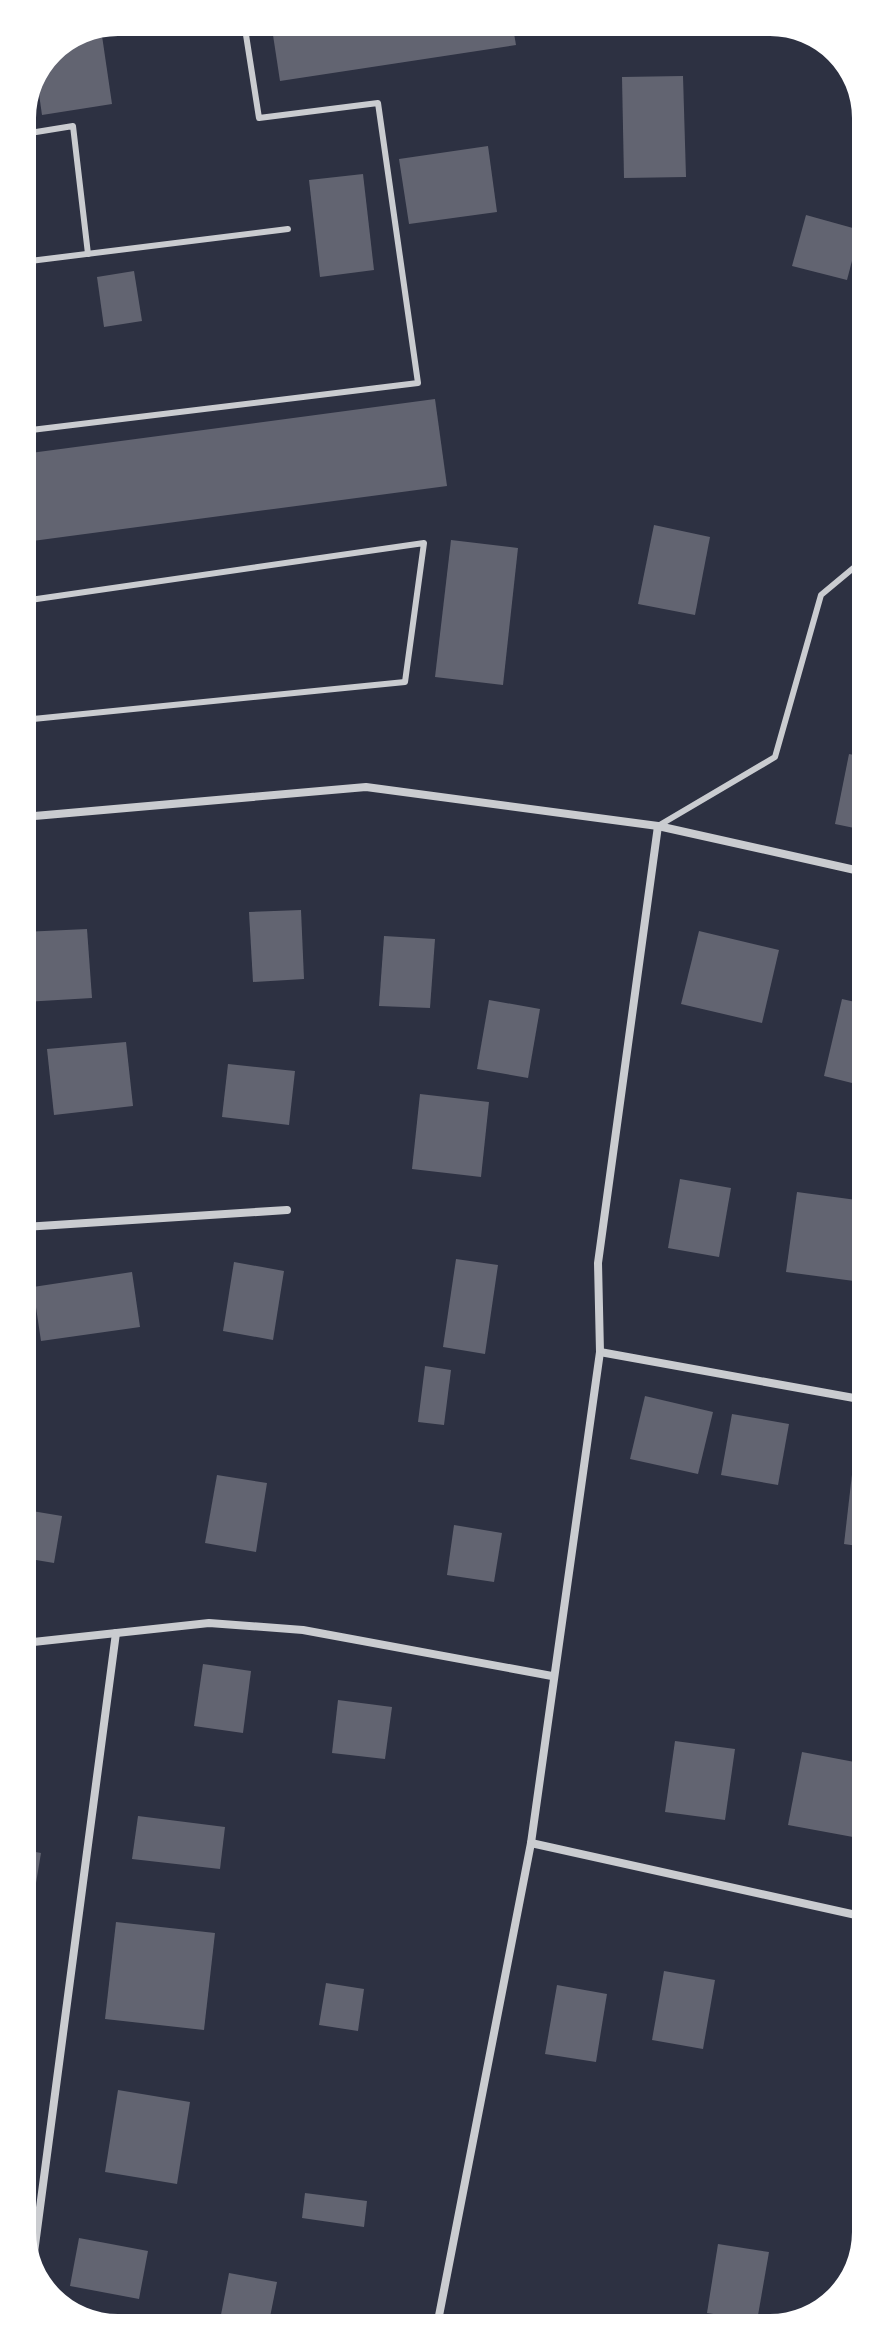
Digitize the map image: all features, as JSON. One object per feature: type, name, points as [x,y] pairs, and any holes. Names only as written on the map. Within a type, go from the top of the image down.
[{"type":"street","points":[[36,816],[366,787],[658,826],[852,869]]},
{"type":"street","points":[[439,2314],[531,1843],[552,1676],[600,1352],[598,1263],[658,826]]},
{"type":"street","points":[[36,1226],[287,1210]]},
{"type":"street","points":[[600,1352],[852,1398]]},
{"type":"street","points":[[36,1642],[209,1623],[303,1630],[552,1676]]},
{"type":"street","points":[[36,2235],[116,1633]]},
{"type":"street","points":[[531,1843],[852,1914]]},
{"type":"lane","points":[[36,429],[418,383],[378,103],[259,118],[246,36]]},
{"type":"lane","points":[[36,132],[73,126],[88,254]]},
{"type":"lane","points":[[36,260],[288,229]]},
{"type":"lane","points":[[36,599],[424,543],[405,682],[36,718]]},
{"type":"lane","points":[[658,826],[775,757],[821,595],[852,569]]},
{"type":"building","points":[[273,36],[514,36],[516,45],[280,81]]},
{"type":"building","points":[[102,38],[112,104],[42,115],[39,95],[53,68],[77,47]]},
{"type":"building","points":[[683,76],[686,177],[624,178],[622,77]]},
{"type":"building","points":[[488,146],[497,212],[409,224],[399,159]]},
{"type":"building","points":[[363,174],[374,270],[320,277],[309,180]]},
{"type":"building","points":[[806,215],[852,228],[852,261],[847,280],[792,266]]},
{"type":"building","points":[[134,271],[142,321],[104,327],[97,277]]},
{"type":"building","points":[[435,399],[447,486],[36,541],[36,452]]},
{"type":"building","points":[[654,525],[710,537],[695,615],[638,604]]},
{"type":"building","points":[[451,540],[518,548],[503,685],[435,677]]},
{"type":"building","points":[[849,754],[852,755],[852,828],[835,824]]},
{"type":"building","points":[[301,910],[304,979],[253,982],[249,912]]},
{"type":"building","points":[[87,929],[92,998],[36,1001],[36,931]]},
{"type":"building","points":[[699,931],[779,950],[762,1023],[681,1004]]},
{"type":"building","points":[[384,936],[435,939],[430,1008],[379,1006]]},
{"type":"building","points":[[842,999],[852,1001],[852,1083],[824,1076]]},
{"type":"building","points":[[489,1000],[540,1009],[528,1078],[477,1069]]},
{"type":"building","points":[[126,1042],[133,1106],[54,1115],[47,1049]]},
{"type":"building","points":[[228,1064],[295,1071],[289,1125],[222,1117]]},
{"type":"building","points":[[420,1094],[489,1102],[481,1177],[412,1169]]},
{"type":"building","points":[[680,1179],[731,1188],[719,1257],[668,1248]]},
{"type":"building","points":[[797,1192],[852,1199],[852,1281],[786,1272]]},
{"type":"building","points":[[456,1259],[498,1265],[485,1354],[443,1347]]},
{"type":"building","points":[[234,1262],[284,1271],[273,1340],[223,1331]]},
{"type":"building","points":[[132,1272],[140,1327],[41,1341],[36,1287]]},
{"type":"building","points":[[425,1366],[451,1370],[444,1425],[418,1422]]},
{"type":"building","points":[[645,1396],[713,1412],[698,1474],[630,1459]]},
{"type":"building","points":[[732,1414],[789,1424],[778,1485],[721,1475]]},
{"type":"building","points":[[852,1474],[852,1545],[844,1544]]},
{"type":"building","points":[[217,1475],[267,1483],[256,1552],[205,1543]]},
{"type":"building","points":[[36,1512],[62,1516],[54,1563],[36,1560]]},
{"type":"building","points":[[454,1525],[502,1533],[494,1582],[447,1575]]},
{"type":"building","points":[[203,1664],[251,1671],[243,1733],[194,1726]]},
{"type":"building","points":[[338,1700],[392,1707],[385,1759],[332,1753]]},
{"type":"building","points":[[675,1741],[735,1749],[725,1820],[665,1812]]},
{"type":"building","points":[[802,1752],[852,1762],[852,1837],[788,1825]]},
{"type":"building","points":[[138,1816],[225,1827],[220,1869],[132,1859]]},
{"type":"building","points":[[36,1852],[41,1853],[36,1883]]},
{"type":"building","points":[[116,1922],[215,1933],[204,2030],[105,2019]]},
{"type":"building","points":[[664,1971],[715,1980],[703,2049],[652,2040]]},
{"type":"building","points":[[326,1983],[364,1989],[358,2031],[319,2025]]},
{"type":"building","points":[[557,1985],[607,1994],[596,2062],[545,2054]]},
{"type":"building","points":[[118,2090],[190,2102],[177,2184],[105,2172]]},
{"type":"building","points":[[305,2193],[367,2201],[364,2227],[302,2218]]},
{"type":"building","points":[[79,2238],[148,2251],[139,2299],[70,2286]]},
{"type":"building","points":[[718,2244],[769,2252],[758,2314],[707,2313]]},
{"type":"building","points":[[229,2273],[277,2282],[271,2314],[221,2314]]}]
